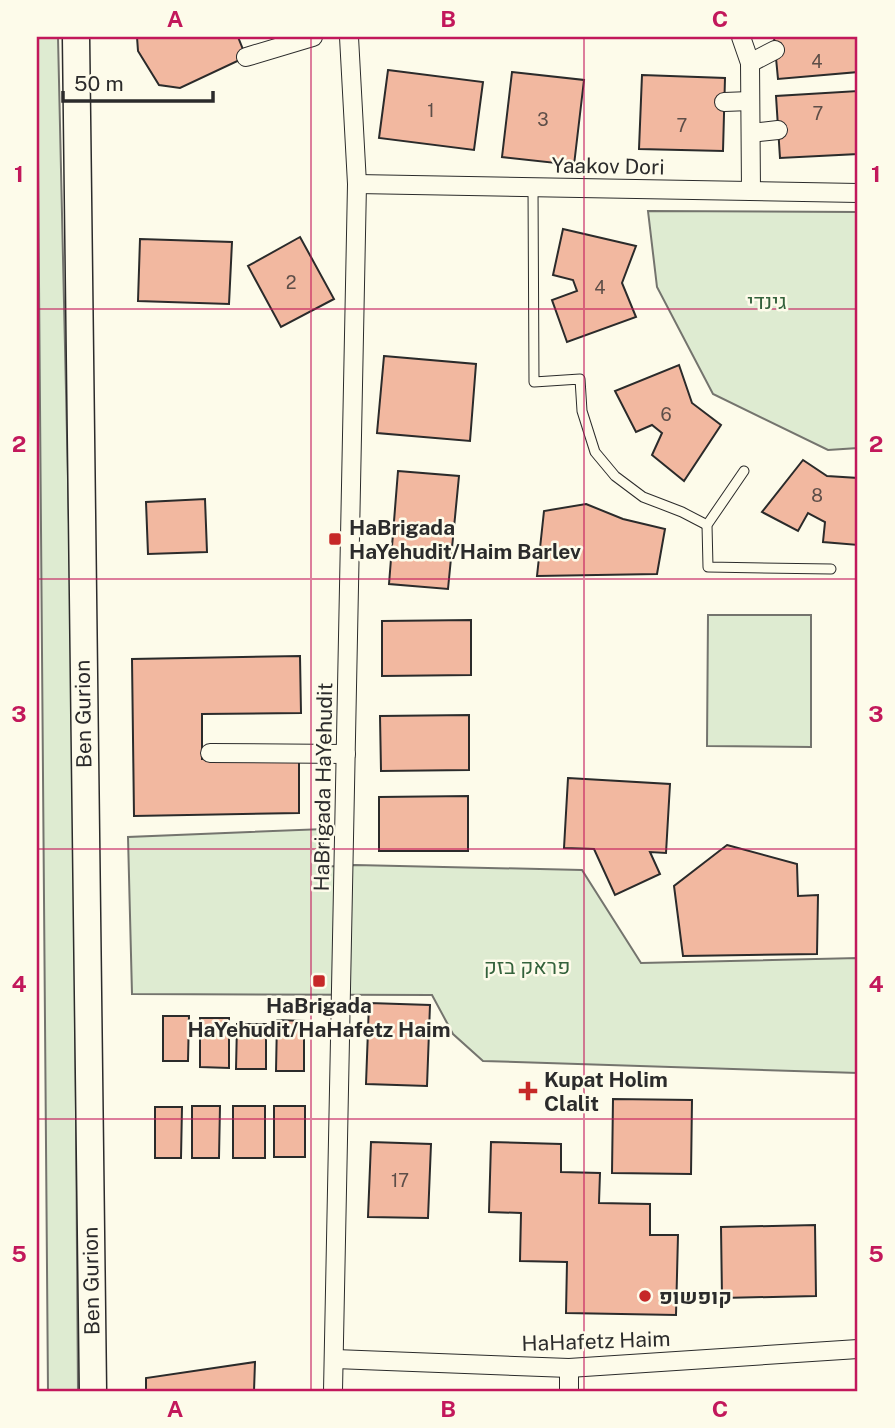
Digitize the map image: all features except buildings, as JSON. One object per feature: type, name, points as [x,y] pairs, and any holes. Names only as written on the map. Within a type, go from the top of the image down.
[{"type":"main road","name":"Ben Gurion","points":[[76,37],[93,1391]]},
{"type":"street","points":[[246,57],[313,37]]},
{"type":"street","name":"HaBrigada HaYehudit","points":[[333,1391],[357,184],[349,37]]},
{"type":"street","points":[[741,37],[750,62],[751,191]]},
{"type":"street","points":[[750,62],[775,50]]},
{"type":"street","points":[[724,102],[751,102]]},
{"type":"street","points":[[751,133],[778,130]]},
{"type":"street","name":"Yaakov Dori","points":[[357,184],[858,192]]},
{"type":"street","points":[[210,753],[346,754]]},
{"type":"street","name":"HaHafetz Haim","points":[[335,1359],[569,1368],[858,1349]]},
{"type":"street","points":[[569,1368],[569,1391]]},
{"type":"lane","points":[[533,187],[534,382],[580,379],[582,411],[595,452],[615,476],[643,497],[707,525]]},
{"type":"lane","points":[[744,471],[707,525],[708,566],[831,569]]},
{"type":"green space","points":[[37,37],[58,37],[73,700],[78,1391],[48,1391]]},
{"type":"green space","name":"גינדי","points":[[648,211],[858,212],[858,448],[828,450],[713,394],[657,287]]},
{"type":"green space","points":[[708,615],[811,615],[811,747],[707,746]]},
{"type":"green space","name":"פראק בזק","points":[[324,829],[321,867],[355,865],[582,870],[641,963],[858,958],[858,1073],[483,1061],[453,1034],[432,995],[132,994],[128,837]]},
{"type":"place","name":"HaBrigada HaYehudit/Haim Barlev","points":[[335,539]]},
{"type":"place","name":"HaBrigada HaYehudit/HaHafetz Haim","points":[[319,981]]},
{"type":"place","name":"Kupat Holim Clalit","points":[[528,1091]]},
{"type":"place","name":"קופשופ","points":[[645,1296]]}]
